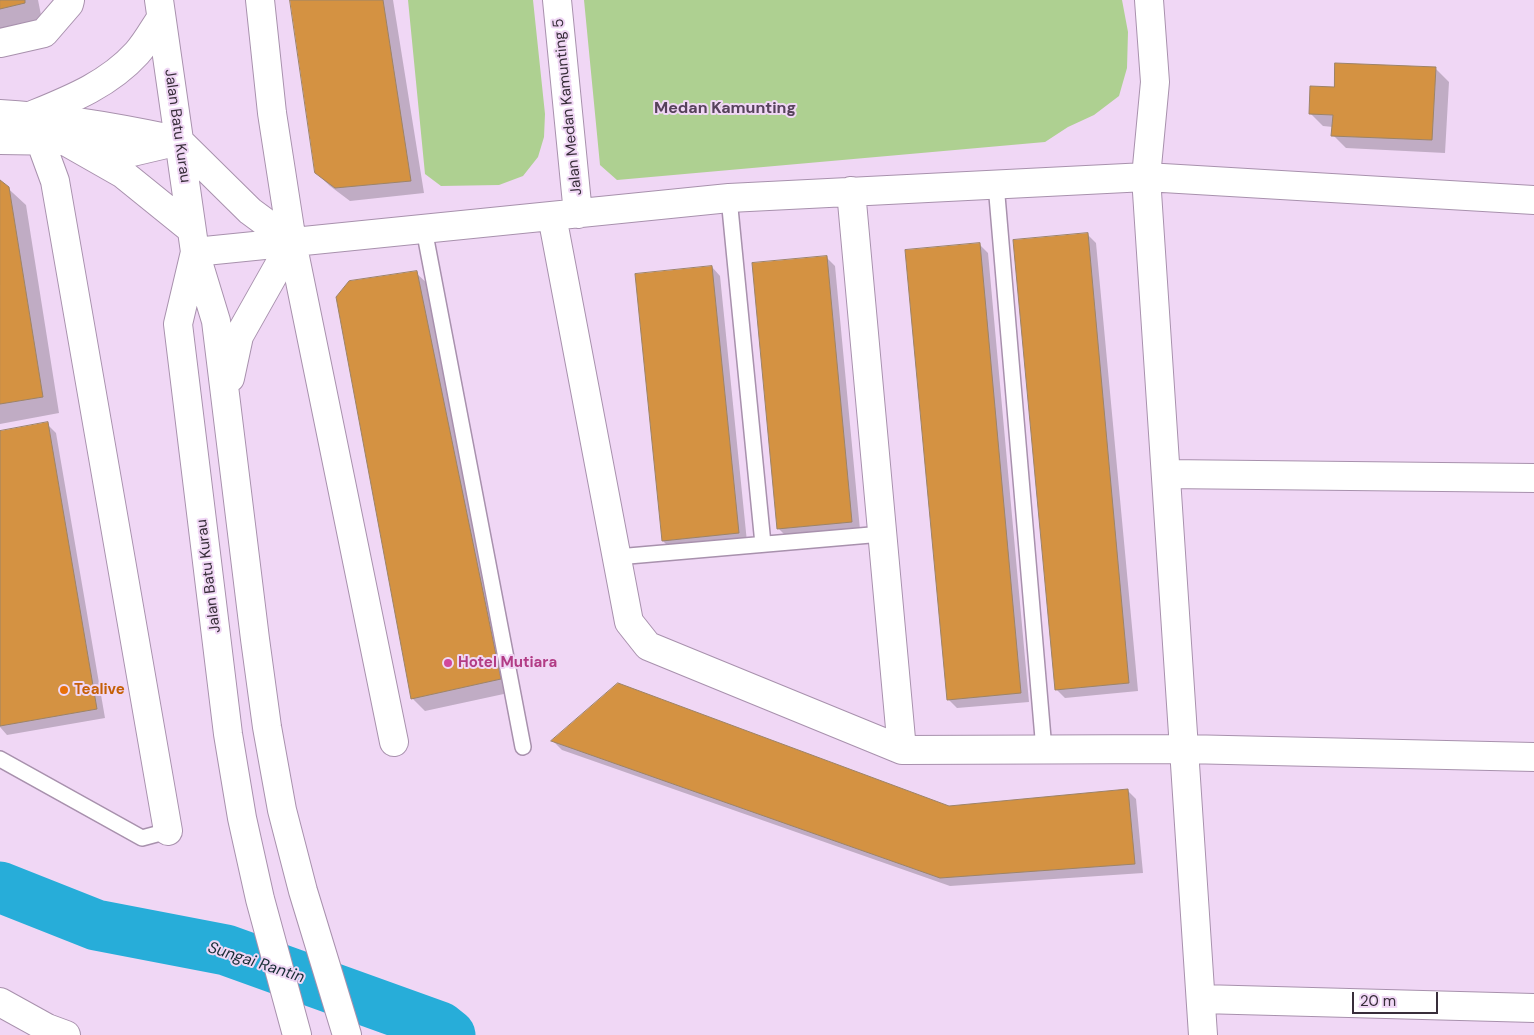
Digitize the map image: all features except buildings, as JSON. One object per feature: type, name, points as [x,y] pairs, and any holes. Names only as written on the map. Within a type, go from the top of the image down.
[{"type":"street","points":[[0,43],[44,33],[69,4],[70,0]]},
{"type":"street","points":[[260,0],[272,113],[292,242],[394,742]]},
{"type":"street","name":"Jalan Medan Kamunting 5","points":[[557,0],[565,215],[616,557],[629,622],[648,646],[902,750]]},
{"type":"street","points":[[1149,0],[1155,82],[1146,177],[1203,1035]]},
{"type":"street","points":[[45,132],[80,96],[114,75],[137,53],[160,9]]},
{"type":"street","name":"Jalan Batu Kurau","points":[[160,9],[193,240],[216,321],[267,727],[282,810],[303,891],[346,1033]]},
{"type":"street","points":[[0,114],[45,132],[123,174],[193,240],[292,242],[729,198],[1146,177],[1534,200]]},
{"type":"street","points":[[0,140],[45,132],[108,126],[179,141],[250,211],[292,242]]},
{"type":"street","points":[[45,132],[128,153],[179,141]]},
{"type":"street","points":[[45,132],[168,831]]},
{"type":"street","points":[[851,191],[902,750],[1184,749],[1534,757]]},
{"type":"street","name":"Jalan Batu Kurau","points":[[193,240],[178,324],[228,734],[242,818],[260,899],[297,1035]]},
{"type":"street","points":[[226,401],[239,336],[292,242]]},
{"type":"street","points":[[1166,474],[1534,478]]},
{"type":"street","points":[[1201,999],[1534,1008]]},
{"type":"street","points":[[0,1002],[51,1033]]},
{"type":"lane","points":[[996,184],[1044,750]]},
{"type":"lane","points":[[729,198],[763,544]]},
{"type":"lane","points":[[424,229],[523,747]]},
{"type":"lane","points":[[616,557],[882,534]]},
{"type":"lane","points":[[0,759],[142,838],[168,831]]},
{"type":"green space","points":[[408,0],[533,0],[545,114],[544,137],[538,157],[523,176],[499,185],[441,186],[425,174]]},
{"type":"green space","points":[[584,0],[1122,0],[1128,32],[1127,68],[1119,96],[1094,115],[1068,127],[1045,142],[617,180],[600,165]]},
{"type":"waterway","name":"Sungai Rantin","points":[[0,887],[96,925],[226,950],[440,1027],[450,1035]]},
{"type":"place","name":"Hotel Mutiara","points":[[448,663]]},
{"type":"place","name":"Tealive","points":[[64,690]]},
{"type":"district","name":"Medan Kamunting","points":[[725,109]]}]
